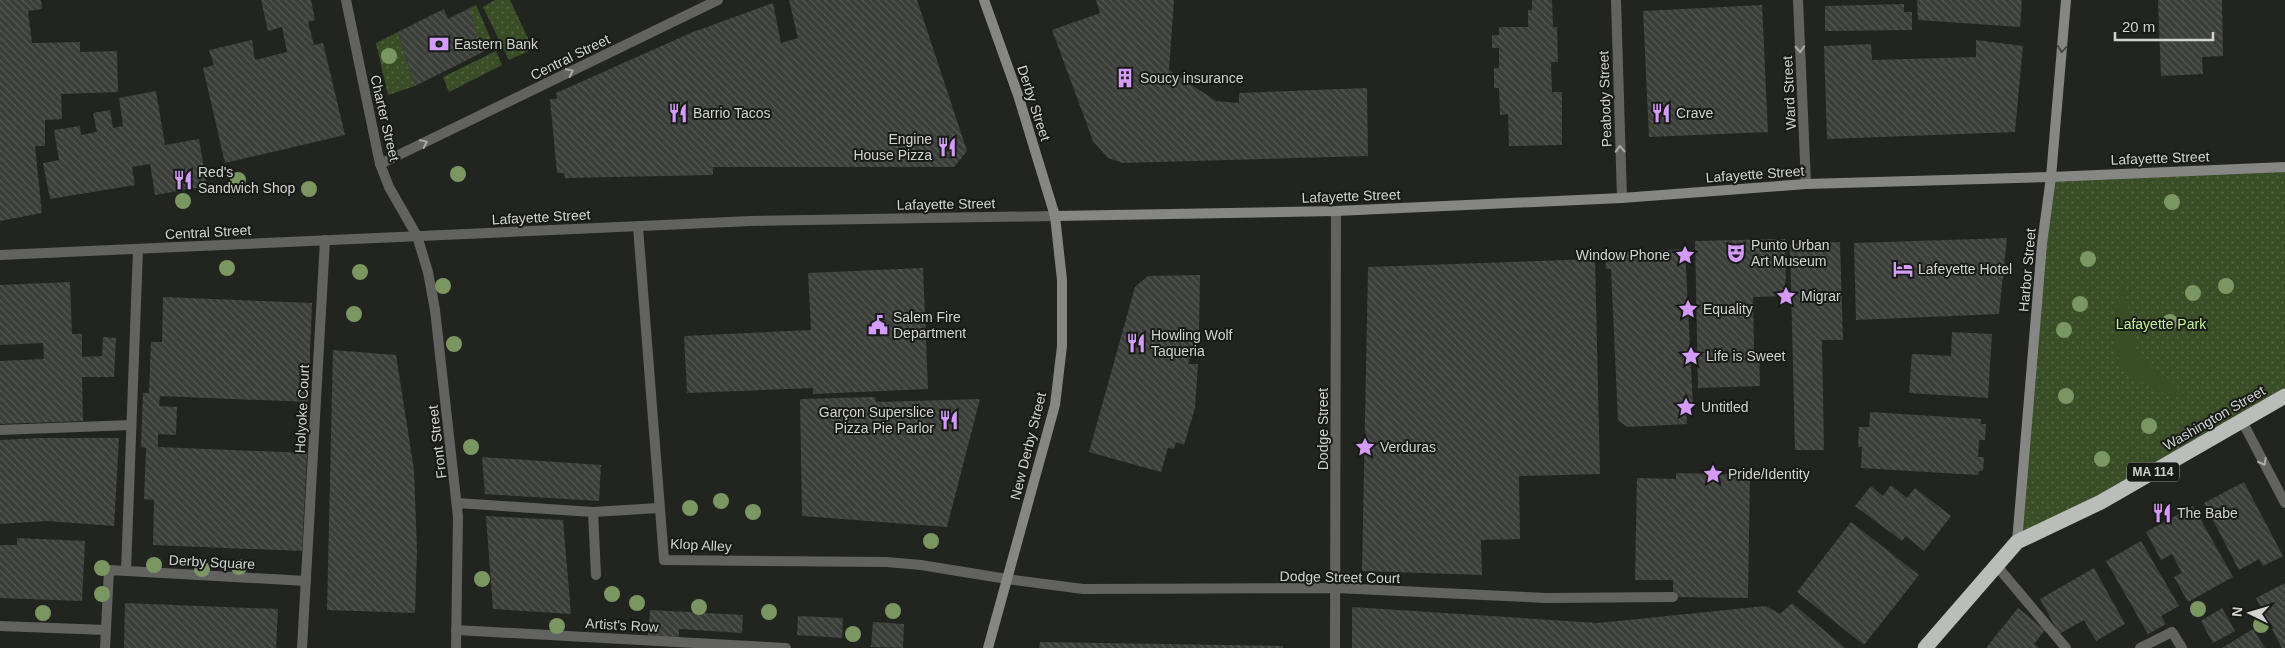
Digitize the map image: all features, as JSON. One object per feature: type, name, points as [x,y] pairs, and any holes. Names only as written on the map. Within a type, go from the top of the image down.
[{"type":"highway","name":"Washington Street","points":[[1925,648],[2017,542],[2102,502],[2285,396]]},
{"type":"main road","name":"Derby Street","points":[[984,0],[1018,95],[1055,216]]},
{"type":"main road","name":"Harbor Street","points":[[2017,542],[2042,244],[2051,177],[2066,0]]},
{"type":"main road","name":"Lafayette Street","points":[[1055,216],[1336,211],[1622,198],[1806,184],[2051,177],[2285,167]]},
{"type":"main road","name":"New Derby Street","points":[[988,648],[1055,405],[1062,346],[1062,280],[1055,216]]},
{"type":"street","name":"Charter Street","points":[[346,0],[380,164],[389,187],[417,236]]},
{"type":"street","name":"Central Street","points":[[380,164],[718,0]]},
{"type":"street","name":"Peabody Street","points":[[1616,0],[1622,198]]},
{"type":"street","name":"Ward Street","points":[[1798,0],[1806,184]]},
{"type":"street","name":"Dodge Street","points":[[1335,648],[1336,211]]},
{"type":"street","name":"Lafayette Street","points":[[417,236],[751,221],[1055,216]]},
{"type":"street","name":"Klop Alley","points":[[638,227],[664,560],[887,562],[921,565],[1008,579]]},
{"type":"street","name":"Central Street","points":[[0,255],[417,236]]},
{"type":"street","name":"Front Street","points":[[417,236],[428,272],[435,310],[457,503],[456,648]]},
{"type":"street","name":"Holyoke Court","points":[[306,581],[325,240]]},
{"type":"street","points":[[126,571],[138,249]]},
{"type":"street","points":[[2242,420],[2285,503]]},
{"type":"street","points":[[0,430],[132,425]]},
{"type":"street","points":[[457,503],[593,512],[659,508]]},
{"type":"street","points":[[593,512],[596,574]]},
{"type":"street","points":[[1996,565],[2066,648]]},
{"type":"street","name":"Derby Square","points":[[105,648],[109,570],[306,581]]},
{"type":"street","name":"Dodge Street Court","points":[[1008,579],[1083,589],[1336,588],[1547,598],[1673,597]]},
{"type":"street","points":[[302,648],[306,581]]},
{"type":"street","points":[[0,626],[106,630]]},
{"type":"street","name":"Artist's Row","points":[[456,630],[786,648]]},
{"type":"street","points":[[2140,648],[2172,632],[2182,648]]},
{"type":"green space","points":[[495,0],[510,0],[533,49],[509,60],[483,7]]},
{"type":"green space","points":[[476,5],[493,44],[481,53],[468,9]]},
{"type":"green space","points":[[398,32],[415,86],[388,95],[376,43]]},
{"type":"green space","points":[[496,51],[502,65],[449,92],[443,77]]},
{"type":"green space","name":"Lafayette Park","points":[[2285,167],[2285,398],[2017,542],[2051,177]]},
{"type":"green space","points":[[2123,282],[2136,348],[2151,367],[2168,378],[2189,399],[2154,389],[2132,376],[2122,366],[2117,352],[2115,322]]},
{"type":"building","points":[[0,0],[41,0],[42,9],[28,11],[32,43],[80,42],[80,52],[117,51],[118,92],[61,94],[62,119],[45,120],[45,146],[35,146],[42,213],[0,221]]},
{"type":"building","points":[[261,0],[311,0],[315,20],[308,22],[314,45],[323,43],[345,135],[225,163],[203,68],[214,65],[209,50],[252,40],[255,60],[287,52],[282,27],[268,31]]},
{"type":"building","points":[[789,0],[917,0],[967,151],[954,167],[713,167],[713,175],[565,178],[564,173],[557,173],[550,99],[557,99],[556,93],[693,32],[773,3],[781,43],[798,38]]},
{"type":"building","name":"Soucy insurance","points":[[1096,0],[1174,0],[1169,70],[1216,101],[1239,103],[1239,93],[1367,88],[1368,156],[1123,163],[1108,158],[1093,141],[1052,30],[1100,13]]},
{"type":"building","points":[[1532,0],[1552,0],[1553,27],[1557,27],[1558,62],[1551,62],[1552,92],[1562,92],[1562,145],[1509,146],[1508,114],[1500,115],[1499,88],[1494,88],[1494,68],[1499,68],[1499,48],[1492,48],[1492,35],[1499,35],[1499,27],[1528,27],[1528,10],[1532,10]]},
{"type":"building","points":[[1917,0],[2022,0],[2020,27],[1918,20]]},
{"type":"building","points":[[2158,0],[2222,0],[2223,56],[2202,57],[2203,74],[2161,76]]},
{"type":"building","points":[[1904,4],[1904,12],[1912,12],[1912,30],[1825,31],[1825,6]]},
{"type":"building","points":[[1762,5],[1768,132],[1649,137],[1643,11]]},
{"type":"building","points":[[470,8],[481,53],[415,86],[398,32],[444,9],[448,19]]},
{"type":"building","points":[[1976,40],[2023,46],[2015,132],[1827,139],[1824,46],[1871,44],[1872,60],[1976,57]]},
{"type":"building","points":[[156,91],[165,145],[199,139],[207,186],[155,195],[150,164],[132,167],[135,185],[50,199],[43,163],[59,160],[54,130],[80,126],[81,135],[97,132],[93,113],[110,110],[113,128],[123,126],[119,98]]},
{"type":"building","points":[[2007,238],[1999,314],[1856,320],[1854,243]]},
{"type":"building","points":[[1785,239],[1786,296],[1753,297],[1754,351],[1759,351],[1760,386],[1698,388],[1695,241]]},
{"type":"building","points":[[1840,242],[1843,340],[1822,340],[1824,450],[1795,450],[1790,244]]},
{"type":"building","points":[[1685,249],[1693,406],[1686,407],[1687,424],[1627,427],[1618,420],[1611,269],[1606,269],[1605,253]]},
{"type":"building","points":[[1595,259],[1600,474],[1519,476],[1520,539],[1481,540],[1482,575],[1362,571],[1368,267]]},
{"type":"building","points":[[923,268],[928,389],[813,394],[813,388],[687,393],[684,336],[811,330],[808,273]]},
{"type":"building","points":[[1200,275],[1199,329],[1188,364],[1198,364],[1195,408],[1184,445],[1176,442],[1174,449],[1168,448],[1161,472],[1089,452],[1135,287],[1148,276]]},
{"type":"building","points":[[70,282],[72,334],[82,334],[82,357],[102,356],[103,337],[116,338],[114,377],[82,377],[83,421],[0,424],[0,361],[44,359],[43,343],[0,345],[0,285]]},
{"type":"building","points":[[163,297],[312,303],[308,402],[160,396],[159,406],[177,407],[176,435],[158,434],[158,447],[307,453],[302,551],[153,545],[154,500],[144,499],[146,448],[141,447],[143,393],[149,393],[151,342],[162,342]]},
{"type":"building","points":[[1952,332],[1992,334],[1988,398],[1909,393],[1912,354],[1951,356]]},
{"type":"building","points":[[333,350],[396,355],[414,470],[417,550],[415,613],[327,610]]},
{"type":"building","points":[[875,397],[876,402],[980,399],[947,527],[802,516],[800,399]]},
{"type":"building","points":[[1870,412],[1981,419],[1981,424],[1986,424],[1985,440],[1979,440],[1978,457],[1984,457],[1983,471],[1979,471],[1978,475],[1861,468],[1862,447],[1858,447],[1859,427],[1869,427]]},
{"type":"building","points":[[119,438],[114,526],[47,521],[0,524],[0,440]]},
{"type":"building","points":[[482,457],[601,465],[599,501],[485,494]]},
{"type":"building","points":[[1676,473],[1750,475],[1748,598],[1673,597],[1673,580],[1635,580],[1637,478],[1676,479]]},
{"type":"building","points":[[2244,482],[2283,556],[2263,566],[2259,559],[2239,570],[2204,503]]},
{"type":"building","points":[[1891,485],[1907,498],[1915,488],[1951,516],[1924,551],[1906,536],[1902,541],[1855,506],[1871,486],[1883,496]]},
{"type":"building","points":[[2193,506],[2233,577],[2188,602],[2174,577],[2182,573],[2172,554],[2161,560],[2146,532]]},
{"type":"building","points":[[486,516],[563,520],[571,614],[493,609]]},
{"type":"building","points":[[1851,522],[1919,575],[1864,645],[1797,592]]},
{"type":"building","points":[[17,538],[85,541],[82,601],[0,598],[0,545],[17,545]]},
{"type":"building","points":[[2141,541],[2179,606],[2161,616],[2166,624],[2148,634],[2106,561]]},
{"type":"building","points":[[2094,568],[2125,624],[2096,641],[2084,620],[2059,634],[2040,599]]},
{"type":"building","points":[[2285,583],[2285,648],[2282,648],[2256,598]]},
{"type":"building","points":[[125,603],[278,609],[276,648],[124,648]]},
{"type":"building","points":[[1792,603],[1845,648],[1352,648],[1352,607],[1598,623],[1766,606],[1780,614]]},
{"type":"building","points":[[2018,608],[2045,630],[2034,644],[2039,648],[1986,648]]},
{"type":"building","points":[[2222,608],[2235,631],[2213,643],[2201,621]]},
{"type":"building","points":[[650,610],[743,615],[742,633],[679,629],[679,638],[648,636]]},
{"type":"building","points":[[798,616],[843,618],[842,638],[797,635]]},
{"type":"building","points":[[873,622],[904,624],[903,648],[871,647]]},
{"type":"building","points":[[2253,629],[2265,648],[2222,648]]},
{"type":"building","points":[[1040,642],[1283,646],[1283,648],[1039,648]]},
{"type":"place","name":"Eastern Bank","points":[[439,44]]},
{"type":"place","name":"Soucy insurance","points":[[1125,78]]},
{"type":"place","name":"Barrio Tacos","points":[[678,113]]},
{"type":"place","name":"Crave","points":[[1661,113]]},
{"type":"place","name":"Engine House Pizza","points":[[947,147]]},
{"type":"place","name":"Red's Sandwich Shop","points":[[183,180]]},
{"type":"place","name":"Punto Urban Art Museum","points":[[1736,253]]},
{"type":"place","name":"Window Phone","points":[[1685,255]]},
{"type":"place","name":"Lafeyette Hotel","points":[[1903,269]]},
{"type":"place","name":"Migrar","points":[[1786,296]]},
{"type":"place","name":"Equality","points":[[1688,309]]},
{"type":"place","name":"Salem Fire Department","points":[[878,325]]},
{"type":"place","name":"Howling Wolf Taqueria","points":[[1136,343]]},
{"type":"place","name":"Life is Sweet","points":[[1691,356]]},
{"type":"place","name":"Untitled","points":[[1686,407]]},
{"type":"place","name":"Garçon Superslice Pizza Pie Parlor","points":[[949,420]]},
{"type":"place","name":"Verduras","points":[[1365,447]]},
{"type":"place","name":"Pride/Identity","points":[[1713,474]]},
{"type":"place","name":"The Babe","points":[[2162,513]]}]
